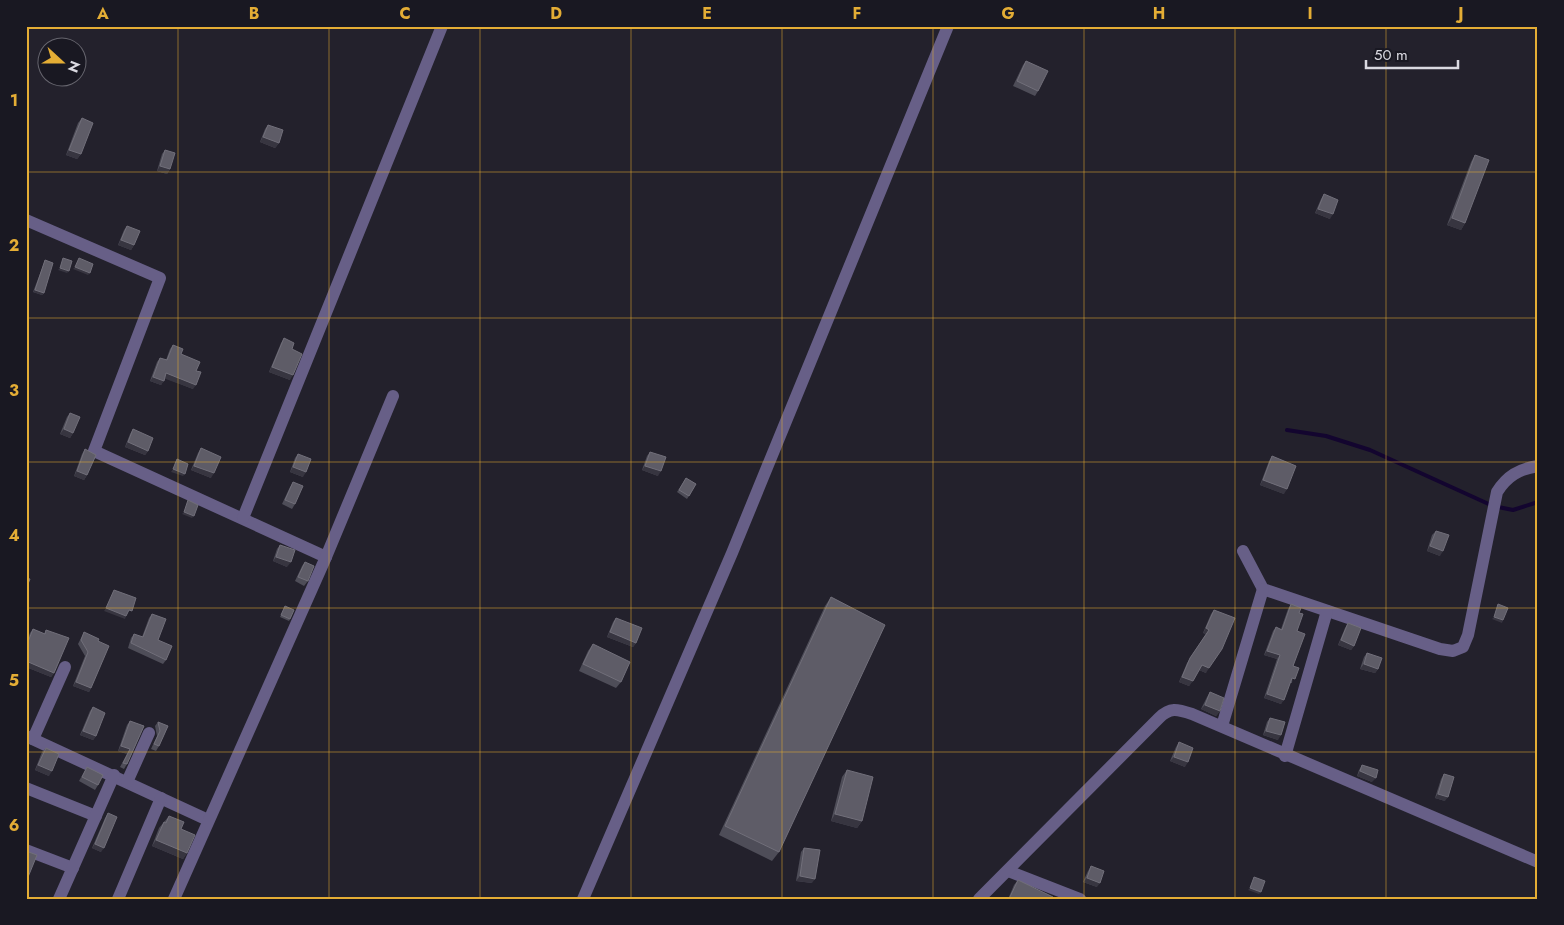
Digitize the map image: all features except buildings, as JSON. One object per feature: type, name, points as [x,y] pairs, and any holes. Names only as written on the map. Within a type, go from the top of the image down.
[{"type":"street","points":[[243,518],[442,26]]},
{"type":"street","points":[[584,899],[732,552],[948,26]]},
{"type":"street","points":[[26,220],[160,278],[94,451],[326,557]]},
{"type":"street","points":[[174,899],[326,557],[393,396]]},
{"type":"street","points":[[1243,551],[1263,589],[1440,649],[1454,651],[1463,647],[1468,635],[1497,492],[1503,482],[1515,472],[1538,466]]},
{"type":"street","points":[[1222,726],[1263,589]]},
{"type":"street","points":[[1286,756],[1327,611]]},
{"type":"street","points":[[65,667],[30,738],[208,820]]},
{"type":"street","points":[[979,899],[1167,710],[1181,710],[1222,726],[1286,756],[1538,862]]},
{"type":"street","points":[[127,782],[149,733]]},
{"type":"street","points":[[59,899],[114,776]]},
{"type":"street","points":[[26,788],[96,816]]},
{"type":"street","points":[[118,899],[161,798]]},
{"type":"street","points":[[26,850],[73,868]]},
{"type":"street","points":[[1008,871],[1080,899]]},
{"type":"waterway","points":[[1287,430],[1326,436],[1370,450],[1493,506],[1513,510],[1538,502]]}]
